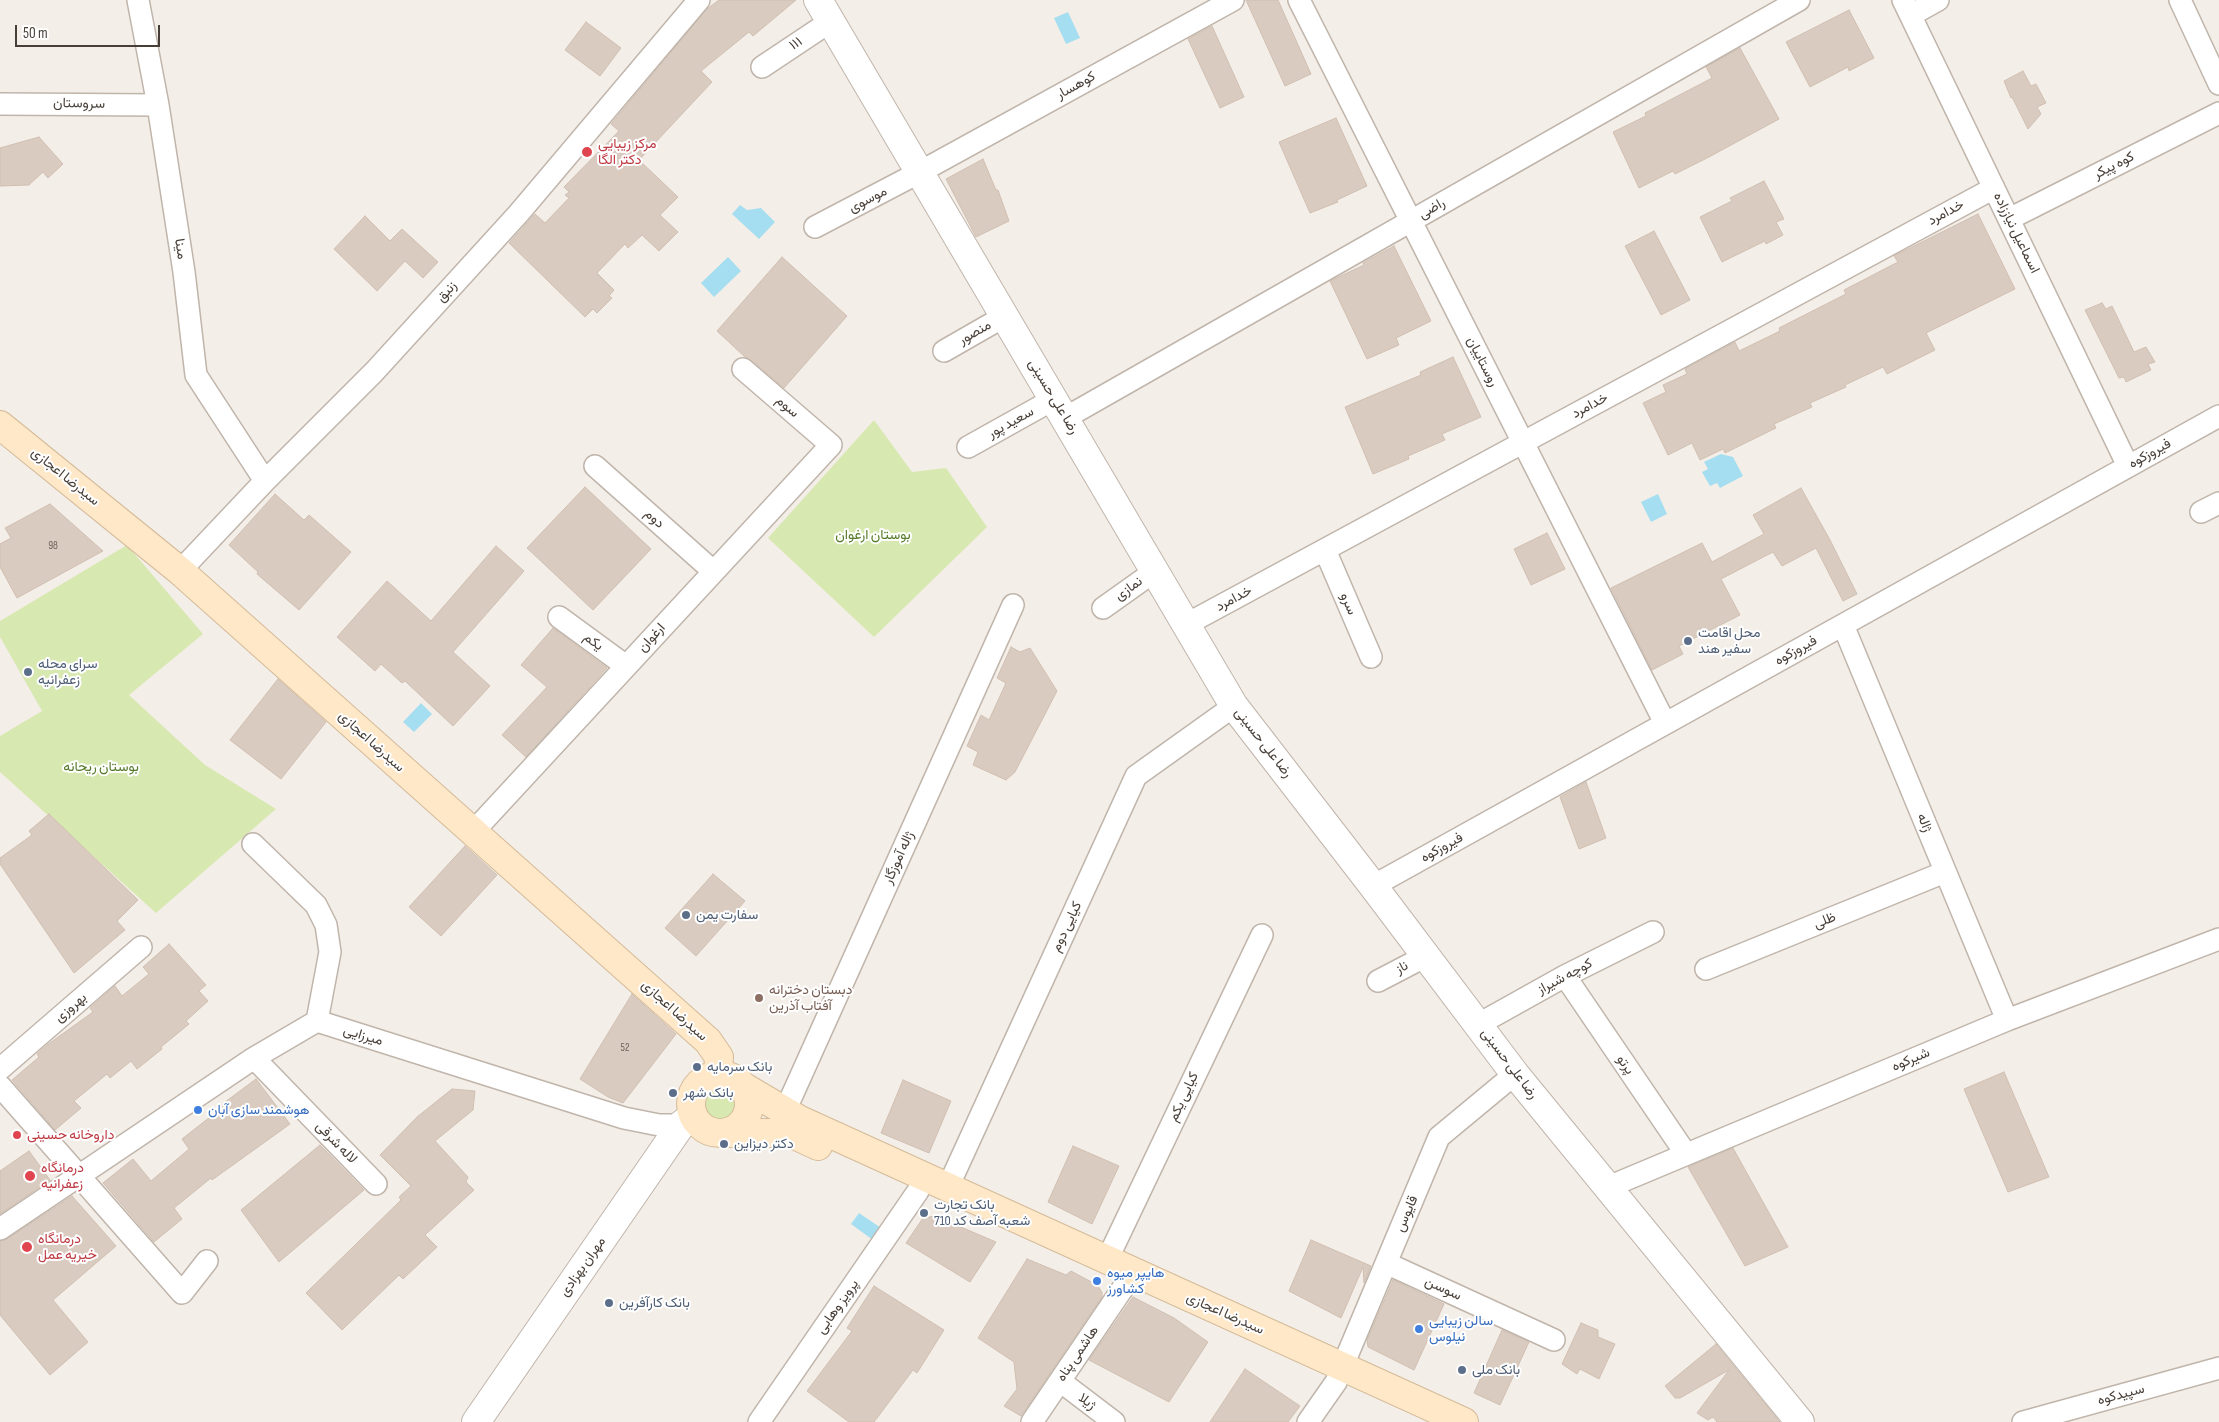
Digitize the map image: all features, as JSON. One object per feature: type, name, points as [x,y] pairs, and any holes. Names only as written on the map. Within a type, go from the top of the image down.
[{"type":"main road","name":"سیدرضا اعجازی","points":[[0,425],[180,571],[708,1041],[719,1057],[718,1075],[728,1076],[737,1080],[744,1087],[800,1120],[1107,1260],[1339,1374],[1424,1422]]},
{"type":"main road","points":[[718,1075],[701,1082],[691,1097],[701,1125],[734,1130],[747,1116],[748,1096],[744,1087]]},
{"type":"main road","name":"سیدرضا اعجازی","points":[[701,1125],[790,1133],[1125,1285],[1339,1374],[1464,1422]]},
{"type":"street","name":"مینا","points":[[138,0],[158,105],[184,272],[196,375],[265,481]]},
{"type":"street","name":"زنبق","points":[[180,571],[265,481],[374,372],[519,213],[699,0]]},
{"type":"street","name":"کوهسار","points":[[920,172],[1233,0]]},
{"type":"street","name":"روستاییان","points":[[1299,0],[1665,724]]},
{"type":"street","name":"راضی","points":[[1059,409],[1411,222],[1799,0]]},
{"type":"street","points":[[1907,8],[1938,0]]},
{"type":"street","points":[[2180,0],[2219,84]]},
{"type":"street","name":"اسماعیل نیاززاده","points":[[1907,8],[2128,466]]},
{"type":"street","name":"رضا علی حسینی","points":[[824,10],[1234,706],[1479,1024],[1515,1074],[1606,1188],[1800,1422]]},
{"type":"street","name":"۱۱۱","points":[[762,67],[824,10]]},
{"type":"street","name":"سروستان","points":[[0,104],[158,105]]},
{"type":"street","name":"کوه پیکر","points":[[2009,219],[2219,113]]},
{"type":"street","name":"موسوی","points":[[815,227],[920,172]]},
{"type":"street","name":"خدامرد","points":[[1187,624],[1994,188]]},
{"type":"street","name":"منصور","points":[[944,351],[1005,316]]},
{"type":"street","name":"سوم","points":[[743,370],[831,445]]},
{"type":"street","name":"سعید پور","points":[[968,447],[1059,409]]},
{"type":"street","name":"فیروزکوه","points":[[1373,886],[2219,416]]},
{"type":"street","name":"ارغوان","points":[[473,832],[831,445]]},
{"type":"street","name":"دوم","points":[[595,466],[713,571]]},
{"type":"street","name":"سرو","points":[[1325,550],[1371,657]]},
{"type":"street","name":"نمازی","points":[[1103,608],[1155,571]]},
{"type":"street","name":"ژاله آموزگار","points":[[785,1111],[1013,606]]},
{"type":"street","name":"یکم","points":[[559,617],[626,666]]},
{"type":"street","name":"ژاله","points":[[1843,625],[2006,1020]]},
{"type":"street","name":"کیایی دوم","points":[[948,1187],[1136,776],[1234,706]]},
{"type":"street","points":[[0,1228],[254,1058],[317,1021],[330,952],[326,925],[316,905],[253,844]]},
{"type":"street","name":"ظلی","points":[[1706,969],[1945,872]]},
{"type":"street","name":"کوچه شیراز","points":[[1479,1024],[1565,976],[1653,932]]},
{"type":"street","name":"کیایی یکم","points":[[1107,1260],[1262,935]]},
{"type":"street","name":"شیرکوه","points":[[1606,1188],[2006,1020],[2219,939]]},
{"type":"street","name":"بهروزی","points":[[0,1069],[141,948]]},
{"type":"street","name":"ناز","points":[[1378,981],[1426,956]]},
{"type":"street","name":"پرتو","points":[[1565,976],[1686,1154]]},
{"type":"street","name":"میرزایی","points":[[317,1021],[624,1118],[659,1125],[701,1125]]},
{"type":"street","name":"لاله شرقی","points":[[254,1058],[376,1184]]},
{"type":"street","name":"قایوس","points":[[1308,1422],[1339,1374],[1439,1137],[1515,1074]]},
{"type":"street","points":[[0,1086],[182,1293],[207,1261]]},
{"type":"street","name":"مهران بهزادی","points":[[476,1422],[701,1125]]},
{"type":"street","name":"مهران بهزادی","points":[[498,1422],[701,1125]]},
{"type":"street","name":"پرویز وهابی","points":[[758,1422],[918,1191]]},
{"type":"street","name":"سوسن","points":[[1386,1263],[1554,1340]]},
{"type":"street","name":"هاشمی پناه","points":[[1032,1422],[1125,1285]]},
{"type":"street","name":"سپیدکوه","points":[[2023,1422],[2219,1368]]},
{"type":"street","name":"ژیلا","points":[[1060,1381],[1114,1422]]},
{"type":"green space","name":"بوستان ارغوان","points":[[874,420],[912,472],[946,468],[987,527],[874,637],[768,538]]},
{"type":"green space","name":"بوستان ریحانه","points":[[127,545],[203,634],[129,695],[205,765],[276,809],[156,913],[0,772],[0,736],[42,711],[0,637],[0,621]]},
{"type":"green space","points":[[721,1080],[730,1082],[738,1087],[743,1095],[745,1104],[743,1113],[738,1121],[730,1126],[721,1128],[712,1126],[704,1121],[699,1113],[697,1104],[699,1095],[704,1087],[712,1082]]},
{"type":"water","points":[[1068,12],[1080,38],[1066,44],[1054,18]]},
{"type":"water","points":[[740,205],[747,210],[761,208],[775,222],[759,239],[732,214]]},
{"type":"water","points":[[728,257],[741,271],[714,297],[701,283]]},
{"type":"water","points":[[1721,454],[1733,457],[1743,476],[1720,488],[1717,483],[1710,486],[1702,472],[1708,469],[1704,462]]},
{"type":"water","points":[[1658,494],[1667,514],[1651,522],[1641,502]]},
{"type":"water","points":[[421,703],[432,714],[414,732],[403,722]]},
{"type":"water","points":[[859,1213],[881,1228],[873,1240],[851,1224]]},
{"type":"building","points":[[719,0],[796,0],[753,36],[749,32],[701,71],[712,82],[639,160],[678,197],[660,215],[678,232],[659,251],[642,235],[628,248],[625,244],[597,273],[614,290],[609,296],[612,298],[597,313],[593,309],[585,317],[509,243],[535,214],[545,223],[569,198],[565,195],[569,192],[564,187],[619,131],[611,124],[707,9]]},
{"type":"building","points":[[1246,0],[1278,0],[1311,74],[1285,86]]},
{"type":"building","points":[[1849,10],[1874,58],[1849,71],[1848,67],[1810,87],[1786,42]]},
{"type":"building","points":[[586,22],[621,48],[600,76],[565,50]]},
{"type":"building","points":[[1212,26],[1244,97],[1220,108],[1188,39]]},
{"type":"building","points":[[1740,48],[1779,119],[1675,174],[1673,171],[1639,188],[1613,132],[1646,116],[1645,113],[1712,78],[1706,67]]},
{"type":"building","points":[[2023,71],[2031,86],[2036,84],[2046,103],[2037,107],[2041,114],[2028,129],[2004,81]]},
{"type":"building","points":[[1336,118],[1367,186],[1337,200],[1338,202],[1310,213],[1279,142]]},
{"type":"building","points":[[39,137],[63,164],[48,178],[43,172],[29,185],[0,186],[0,148]]},
{"type":"building","points":[[983,159],[996,190],[998,190],[1009,221],[976,237],[946,179]]},
{"type":"building","points":[[1764,181],[1784,219],[1776,222],[1783,235],[1766,244],[1765,241],[1722,262],[1700,217],[1732,201],[1730,198]]},
{"type":"building","points":[[1978,214],[2015,289],[1926,333],[1935,350],[1887,374],[1883,367],[1845,385],[1846,387],[1810,403],[1812,407],[1774,424],[1776,428],[1725,453],[1723,449],[1700,460],[1692,443],[1668,455],[1643,403],[1666,392],[1663,385],[1687,374],[1685,369],[1735,342],[1739,351],[1780,331],[1779,328],[1846,294],[1844,290],[1898,262],[1894,256]]},
{"type":"building","points":[[365,216],[390,241],[402,229],[438,262],[423,278],[405,261],[377,291],[334,249]]},
{"type":"building","points":[[1654,231],[1690,300],[1661,315],[1625,246]]},
{"type":"building","points":[[1394,246],[1431,321],[1396,338],[1399,345],[1367,359],[1330,281],[1364,265],[1363,263]]},
{"type":"building","points":[[782,257],[847,316],[784,388],[745,357],[717,331]]},
{"type":"building","points":[[2102,303],[2106,309],[2112,306],[2134,352],[2146,347],[2155,362],[2148,364],[2151,370],[2126,382],[2124,377],[2119,378],[2085,310]]},
{"type":"building","points":[[1453,357],[1481,417],[1442,434],[1445,440],[1408,456],[1409,459],[1373,474],[1345,407],[1421,375],[1420,372]]},
{"type":"building","points":[[585,487],[651,549],[593,610],[527,548]]},
{"type":"building","points":[[1801,488],[1857,594],[1843,601],[1816,548],[1782,566],[1773,552],[1721,579],[1740,615],[1679,646],[1683,654],[1652,670],[1611,588],[1702,543],[1712,562],[1764,534],[1753,515]]},
{"type":"building","points":[[275,494],[304,520],[309,515],[351,552],[299,610],[257,574],[258,572],[229,545]]},
{"type":"building","points":[[50,504],[103,551],[17,598],[0,567],[0,544],[11,538],[5,528]]},
{"type":"building","points":[[1547,533],[1565,569],[1531,585],[1514,549]]},
{"type":"building","points":[[496,546],[524,571],[453,652],[490,686],[453,726],[405,681],[402,683],[381,664],[375,671],[337,637],[387,581],[431,621]]},
{"type":"building","points":[[553,628],[607,668],[526,757],[502,735],[547,687],[521,665]]},
{"type":"building","points":[[1011,647],[1020,652],[1030,648],[1057,691],[1015,772],[1006,780],[973,765],[978,752],[967,746],[981,715],[989,720],[1006,683],[997,678]]},
{"type":"building","points":[[278,679],[326,722],[281,779],[230,740]]},
{"type":"building","points":[[1586,782],[1606,838],[1579,849],[1560,797]]},
{"type":"building","points":[[49,814],[138,900],[117,921],[125,930],[74,973],[0,864],[0,858],[32,835],[29,831]]},
{"type":"building","points":[[465,846],[497,875],[441,936],[409,907]]},
{"type":"building","points":[[713,874],[745,901],[696,956],[665,928]]},
{"type":"building","points":[[169,944],[206,985],[199,991],[208,1001],[186,1021],[189,1024],[137,1069],[131,1061],[110,1078],[107,1074],[74,1101],[81,1108],[55,1130],[12,1080],[39,1057],[37,1054],[47,1045],[93,1012],[90,1008],[115,986],[122,996],[149,974],[143,967]]},
{"type":"building","points":[[632,994],[676,1034],[623,1103],[608,1097],[580,1079]]},
{"type":"building","points":[[2004,1072],[2049,1177],[2008,1192],[1964,1089]]},
{"type":"building","points":[[256,1079],[290,1124],[212,1180],[211,1178],[174,1208],[182,1219],[154,1242],[103,1183],[133,1159],[151,1181],[189,1149],[182,1139],[219,1110],[217,1108]]},
{"type":"building","points":[[903,1080],[951,1101],[929,1153],[881,1133]]},
{"type":"building","points":[[452,1089],[475,1091],[473,1110],[435,1141],[468,1177],[466,1182],[474,1190],[425,1235],[437,1247],[403,1279],[399,1275],[342,1330],[306,1293],[401,1200],[399,1197],[411,1186],[380,1155],[417,1117]]},
{"type":"building","points":[[320,1145],[364,1190],[279,1262],[241,1210]]},
{"type":"building","points":[[1073,1146],[1119,1166],[1092,1224],[1048,1202]]},
{"type":"building","points":[[1733,1148],[1788,1247],[1745,1266],[1688,1167]]},
{"type":"building","points":[[29,1151],[50,1180],[0,1214],[0,1171]]},
{"type":"building","points":[[72,1196],[116,1246],[53,1300],[88,1342],[50,1375],[0,1315],[0,1241],[7,1239]]},
{"type":"building","points":[[935,1216],[996,1242],[970,1282],[906,1243],[923,1218]]},
{"type":"building","points":[[1311,1240],[1371,1266],[1364,1283],[1363,1267],[1341,1318],[1289,1291]]},
{"type":"building","points":[[1027,1259],[1066,1275],[1071,1271],[1097,1285],[1102,1292],[1102,1297],[1021,1416],[1004,1406],[1017,1389],[1014,1362],[978,1338]]},
{"type":"building","points":[[1393,1280],[1444,1304],[1414,1370],[1368,1347],[1367,1340]]},
{"type":"building","points":[[874,1286],[944,1330],[917,1373],[913,1370],[874,1422],[849,1422],[807,1391],[852,1331],[847,1328]]},
{"type":"building","points":[[1133,1297],[1174,1318],[1208,1342],[1169,1402],[1089,1360]]},
{"type":"building","points":[[1581,1323],[1598,1330],[1598,1337],[1615,1344],[1599,1379],[1580,1369],[1577,1374],[1562,1364]]},
{"type":"building","points":[[1502,1330],[1529,1342],[1500,1405],[1474,1393]]},
{"type":"building","points":[[1716,1344],[1780,1422],[1717,1422],[1713,1417],[1708,1420],[1697,1413],[1729,1370],[1680,1398],[1675,1398],[1665,1386]]},
{"type":"building","points":[[1245,1369],[1300,1406],[1288,1422],[1210,1422]]},
{"type":"place","name":"مرکز زیبایی دکتر الگا","points":[[587,152]]},
{"type":"place","name":"محل اقامت سفیر هند","points":[[1688,641]]},
{"type":"place","name":"سرای محله زعفرانیه","points":[[28,672]]},
{"type":"place","name":"سفارت یمن","points":[[686,915]]},
{"type":"place","name":"دبستان دخترانه آفتاب آذرین","points":[[759,998]]},
{"type":"place","name":"بانک سرمایه","points":[[697,1067]]},
{"type":"place","name":"بانک شهر","points":[[673,1093]]},
{"type":"place","name":"هوشمند سازی آبان","points":[[198,1110]]},
{"type":"place","name":"داروخانه حسینی","points":[[17,1135]]},
{"type":"place","name":"دکتر دیزاین","points":[[724,1144]]},
{"type":"place","name":"درمانگاه زعفرانیه","points":[[30,1176]]},
{"type":"place","name":"بانک تجارت شعبه آصف کد 710","points":[[924,1213]]},
{"type":"place","name":"درمانگاه خیریه عمل","points":[[27,1247]]},
{"type":"place","name":"هایپر میوه کشاورز","points":[[1097,1281]]},
{"type":"place","name":"بانک کارآفرین","points":[[609,1303]]},
{"type":"place","name":"سالن زیبایی نیلوس","points":[[1419,1329]]},
{"type":"place","name":"بانک ملی","points":[[1462,1370]]}]
